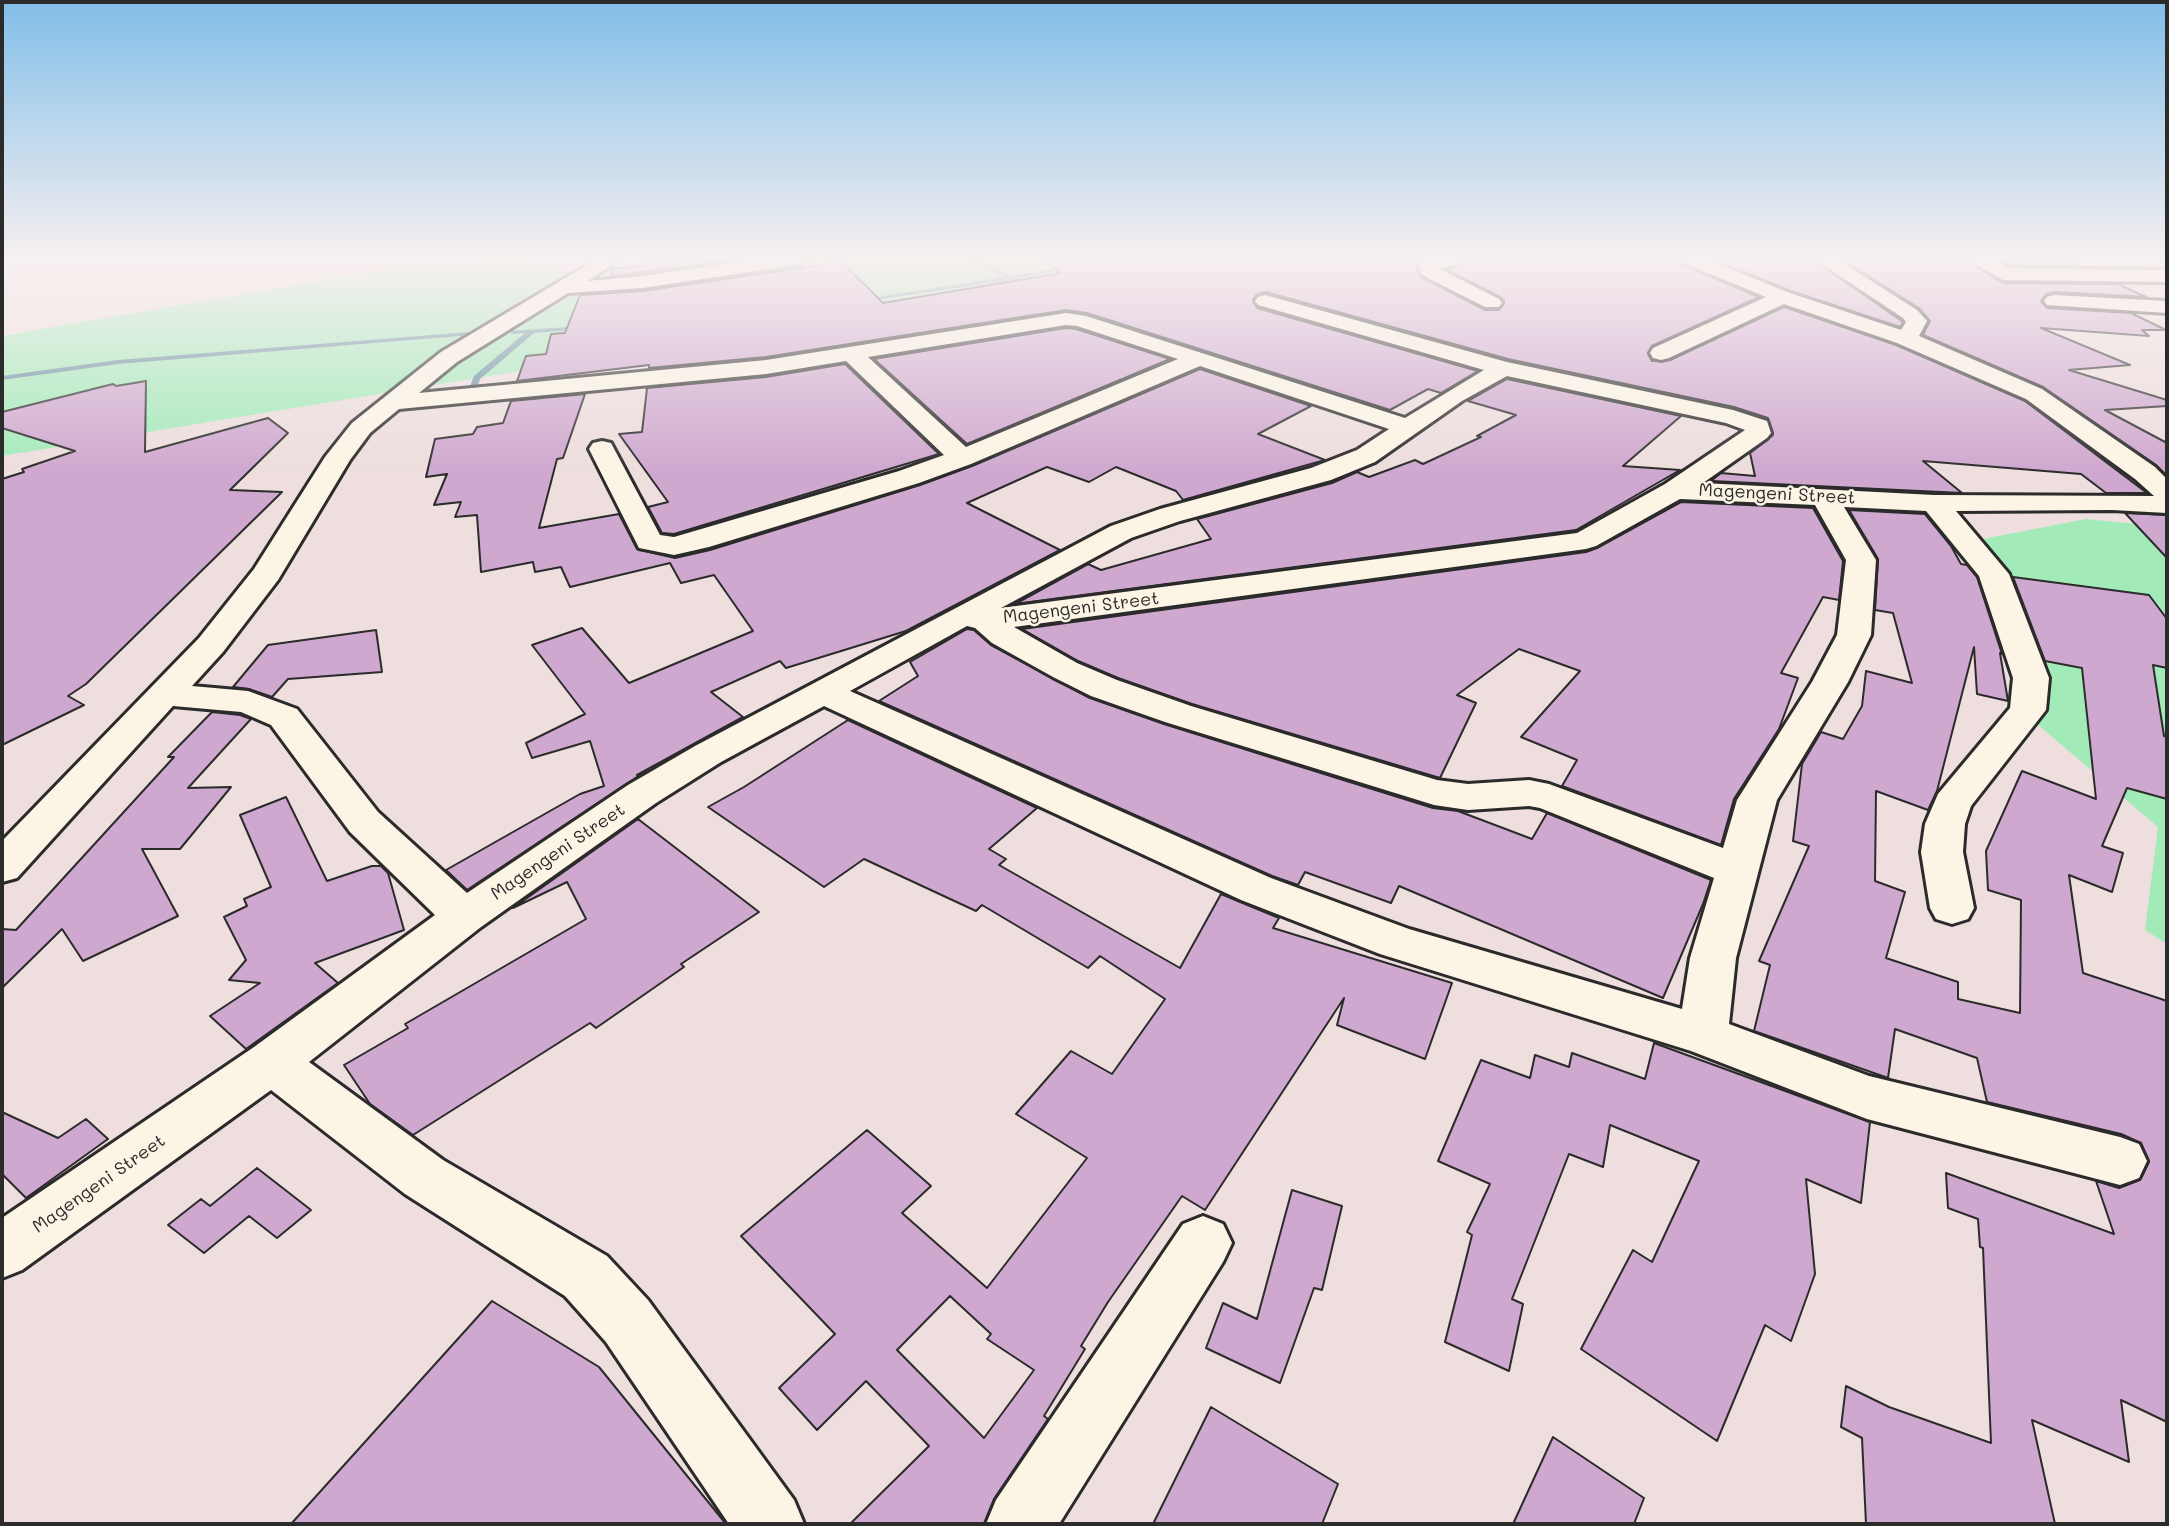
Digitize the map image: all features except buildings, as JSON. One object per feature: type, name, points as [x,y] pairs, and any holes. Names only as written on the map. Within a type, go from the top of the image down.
[{"type":"street","points":[[2,867],[211,645],[267,573],[338,457],[361,428],[449,357],[496,329]]},
{"type":"street","points":[[390,403],[766,367],[999,329]]},
{"type":"street","points":[[1107,329],[1408,427]]},
{"type":"street","points":[[1366,329],[1504,368],[1733,416],[1758,426],[1758,433],[1675,490]]},
{"type":"street","points":[[1661,353],[1713,329]]},
{"type":"street","points":[[1879,329],[1905,338],[2045,401],[2145,473],[2167,494]]},
{"type":"street","points":[[1905,338],[1913,329]]},
{"type":"street","points":[[852,354],[962,458]]},
{"type":"street","points":[[602,449],[649,542],[674,546],[709,538],[883,485],[962,458],[1197,359]]},
{"type":"street","points":[[1504,368],[1366,456],[1321,474],[1170,515],[1121,532],[973,617],[1065,670],[1104,688],[1178,714],[1434,792],[1468,797],[1529,793],[1549,797],[1739,871]]},
{"type":"street","name":"Magengeni Street","points":[[2,1251],[272,1062],[465,916],[642,794],[708,754],[973,617],[1031,616],[1570,543],[1586,540],[1675,490],[1934,502],[2112,502],[2167,505]]},
{"type":"street","points":[[1703,1035],[1713,958],[1757,800],[1830,682],[1854,635],[1861,561],[1824,496]]},
{"type":"street","points":[[1934,502],[1994,574],[2031,678],[2028,710],[1952,803],[1945,824],[1942,852],[1952,908]]},
{"type":"street","points":[[825,693],[1256,889],[1396,942],[1703,1035],[1867,1097],[2119,1161]]},
{"type":"street","points":[[166,695],[248,702],[284,717],[364,822],[408,866],[465,916]]},
{"type":"street","points":[[272,1062],[424,1177],[586,1276],[627,1321],[770,1524]]},
{"type":"street","points":[[1020,1524],[1203,1243]]},
{"type":"green space","points":[[41,329],[791,329],[2,456],[2,336]]},
{"type":"green space","points":[[2086,519],[2167,527],[2167,944],[2145,930],[2158,827],[2037,724],[2009,613],[1983,539]]},
{"type":"waterway","points":[[513,332],[562,329]]},
{"type":"waterway","points":[[472,391],[477,378],[531,332]]},
{"type":"waterway","points":[[2,378],[118,362],[482,333]]}]
